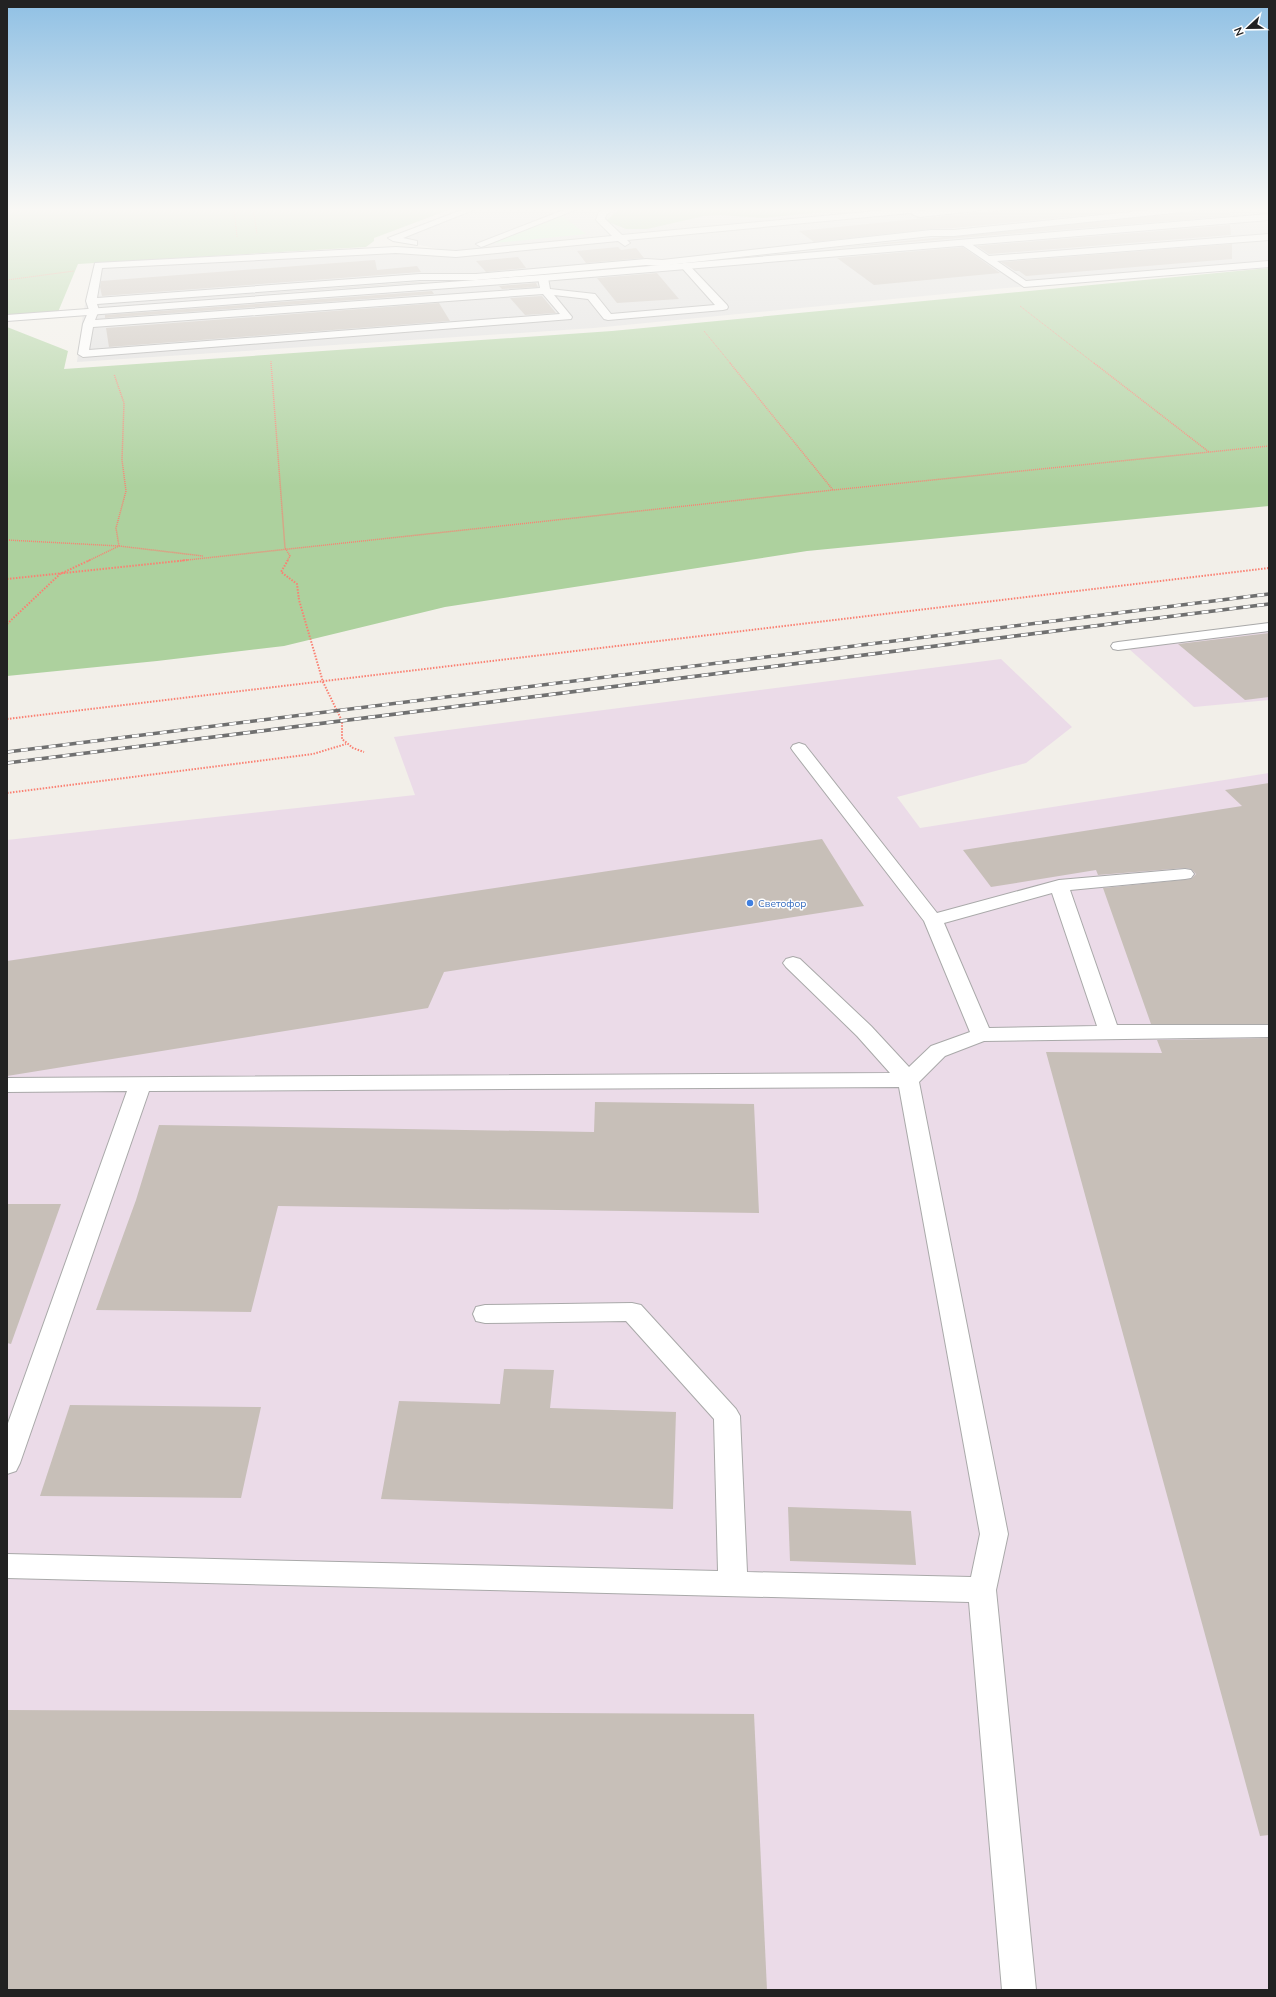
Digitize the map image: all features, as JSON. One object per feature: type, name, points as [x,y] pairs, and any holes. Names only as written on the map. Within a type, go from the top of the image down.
[{"type":"street","points":[[7,318],[93,305],[156,301]]},
{"type":"lane","points":[[94,301],[83,354],[567,317],[555,301]]},
{"type":"lane","points":[[93,305],[137,301]]},
{"type":"lane","points":[[88,324],[395,301]]},
{"type":"lane","points":[[595,301],[608,317],[723,308],[717,301]]},
{"type":"lane","points":[[1118,646],[1269,627]]},
{"type":"lane","points":[[799,748],[933,920],[982,1035]]},
{"type":"lane","points":[[933,920],[1059,886],[1185,874]]},
{"type":"lane","points":[[1059,886],[1109,1032]]},
{"type":"lane","points":[[793,963],[864,1031],[908,1080],[994,1534],[982,1590],[1019,1990]]},
{"type":"lane","points":[[7,1086],[908,1080],[938,1051],[982,1035],[1109,1032],[1269,1031]]},
{"type":"lane","points":[[7,1463],[140,1086]]},
{"type":"lane","points":[[485,1314],[632,1312],[727,1416],[733,1584]]},
{"type":"lane","points":[[7,1566],[982,1590]]},
{"type":"path","points":[[1018,305],[1209,452]]},
{"type":"path","points":[[688,310],[833,490]]},
{"type":"path","points":[[270,340],[285,548],[290,556],[281,572],[297,584],[299,600],[323,682],[342,721],[342,739],[346,744],[364,752]]},
{"type":"path","points":[[99,352],[116,377],[124,403],[122,460],[126,491],[116,528],[119,546]]},
{"type":"path","points":[[7,579],[208,556],[833,490],[1269,446]]},
{"type":"path","points":[[7,540],[119,546],[208,556]]},
{"type":"path","points":[[7,624],[60,574],[119,546]]},
{"type":"path","points":[[7,719],[1269,568]]},
{"type":"path","points":[[7,793],[313,754],[346,744]]},
{"type":"shaded area","points":[[86,301],[870,301],[594,328],[77,362]]},
{"type":"shaded area","points":[[1269,630],[1269,700],[1194,707],[1128,648]]},
{"type":"shaded area","points":[[1001,659],[1072,727],[1026,763],[897,797],[920,828],[1269,773],[1269,1990],[7,1990],[7,840],[415,795],[394,737]]},
{"type":"green space","points":[[7,301],[63,301],[58,312],[7,315]]},
{"type":"green space","points":[[923,301],[1269,301],[1269,506],[807,551],[445,607],[284,646],[157,661],[7,676],[7,327],[68,351],[64,369],[612,331]]},
{"type":"building","points":[[293,301],[335,301],[105,318],[105,315]]},
{"type":"building","points":[[513,301],[546,301],[556,313],[525,315]]},
{"type":"building","points":[[616,301],[645,301],[617,303]]},
{"type":"building","points":[[439,303],[450,321],[109,347],[106,328]]},
{"type":"building","points":[[1269,633],[1269,697],[1245,700],[1178,644]]},
{"type":"building","points":[[1269,783],[1269,1024],[1151,1024],[1103,888],[1191,879],[1196,874],[1191,869],[1185,868],[1098,875],[1096,870],[991,887],[963,850],[1242,806],[1225,790]]},
{"type":"building","points":[[822,839],[864,906],[444,972],[428,1008],[7,1076],[7,961]]},
{"type":"building","points":[[1269,1038],[1269,1835],[1260,1836],[1046,1052],[1162,1053],[1157,1040]]},
{"type":"building","points":[[595,1102],[754,1104],[759,1213],[278,1206],[251,1312],[96,1310],[136,1200],[159,1125],[594,1132]]},
{"type":"building","points":[[7,1204],[61,1204],[11,1344],[7,1343]]},
{"type":"building","points":[[504,1369],[554,1370],[550,1408],[676,1412],[673,1509],[381,1499],[399,1401],[500,1404]]},
{"type":"building","points":[[70,1405],[261,1407],[241,1498],[40,1496]]},
{"type":"building","points":[[788,1507],[911,1511],[916,1565],[790,1561]]},
{"type":"building","points":[[7,1710],[754,1714],[767,1990],[7,1990]]},
{"type":"railway","points":[[7,752],[1269,594]]},
{"type":"railway","points":[[7,763],[1269,604]]},
{"type":"place","name":"Светофор","points":[[750,903]]}]
